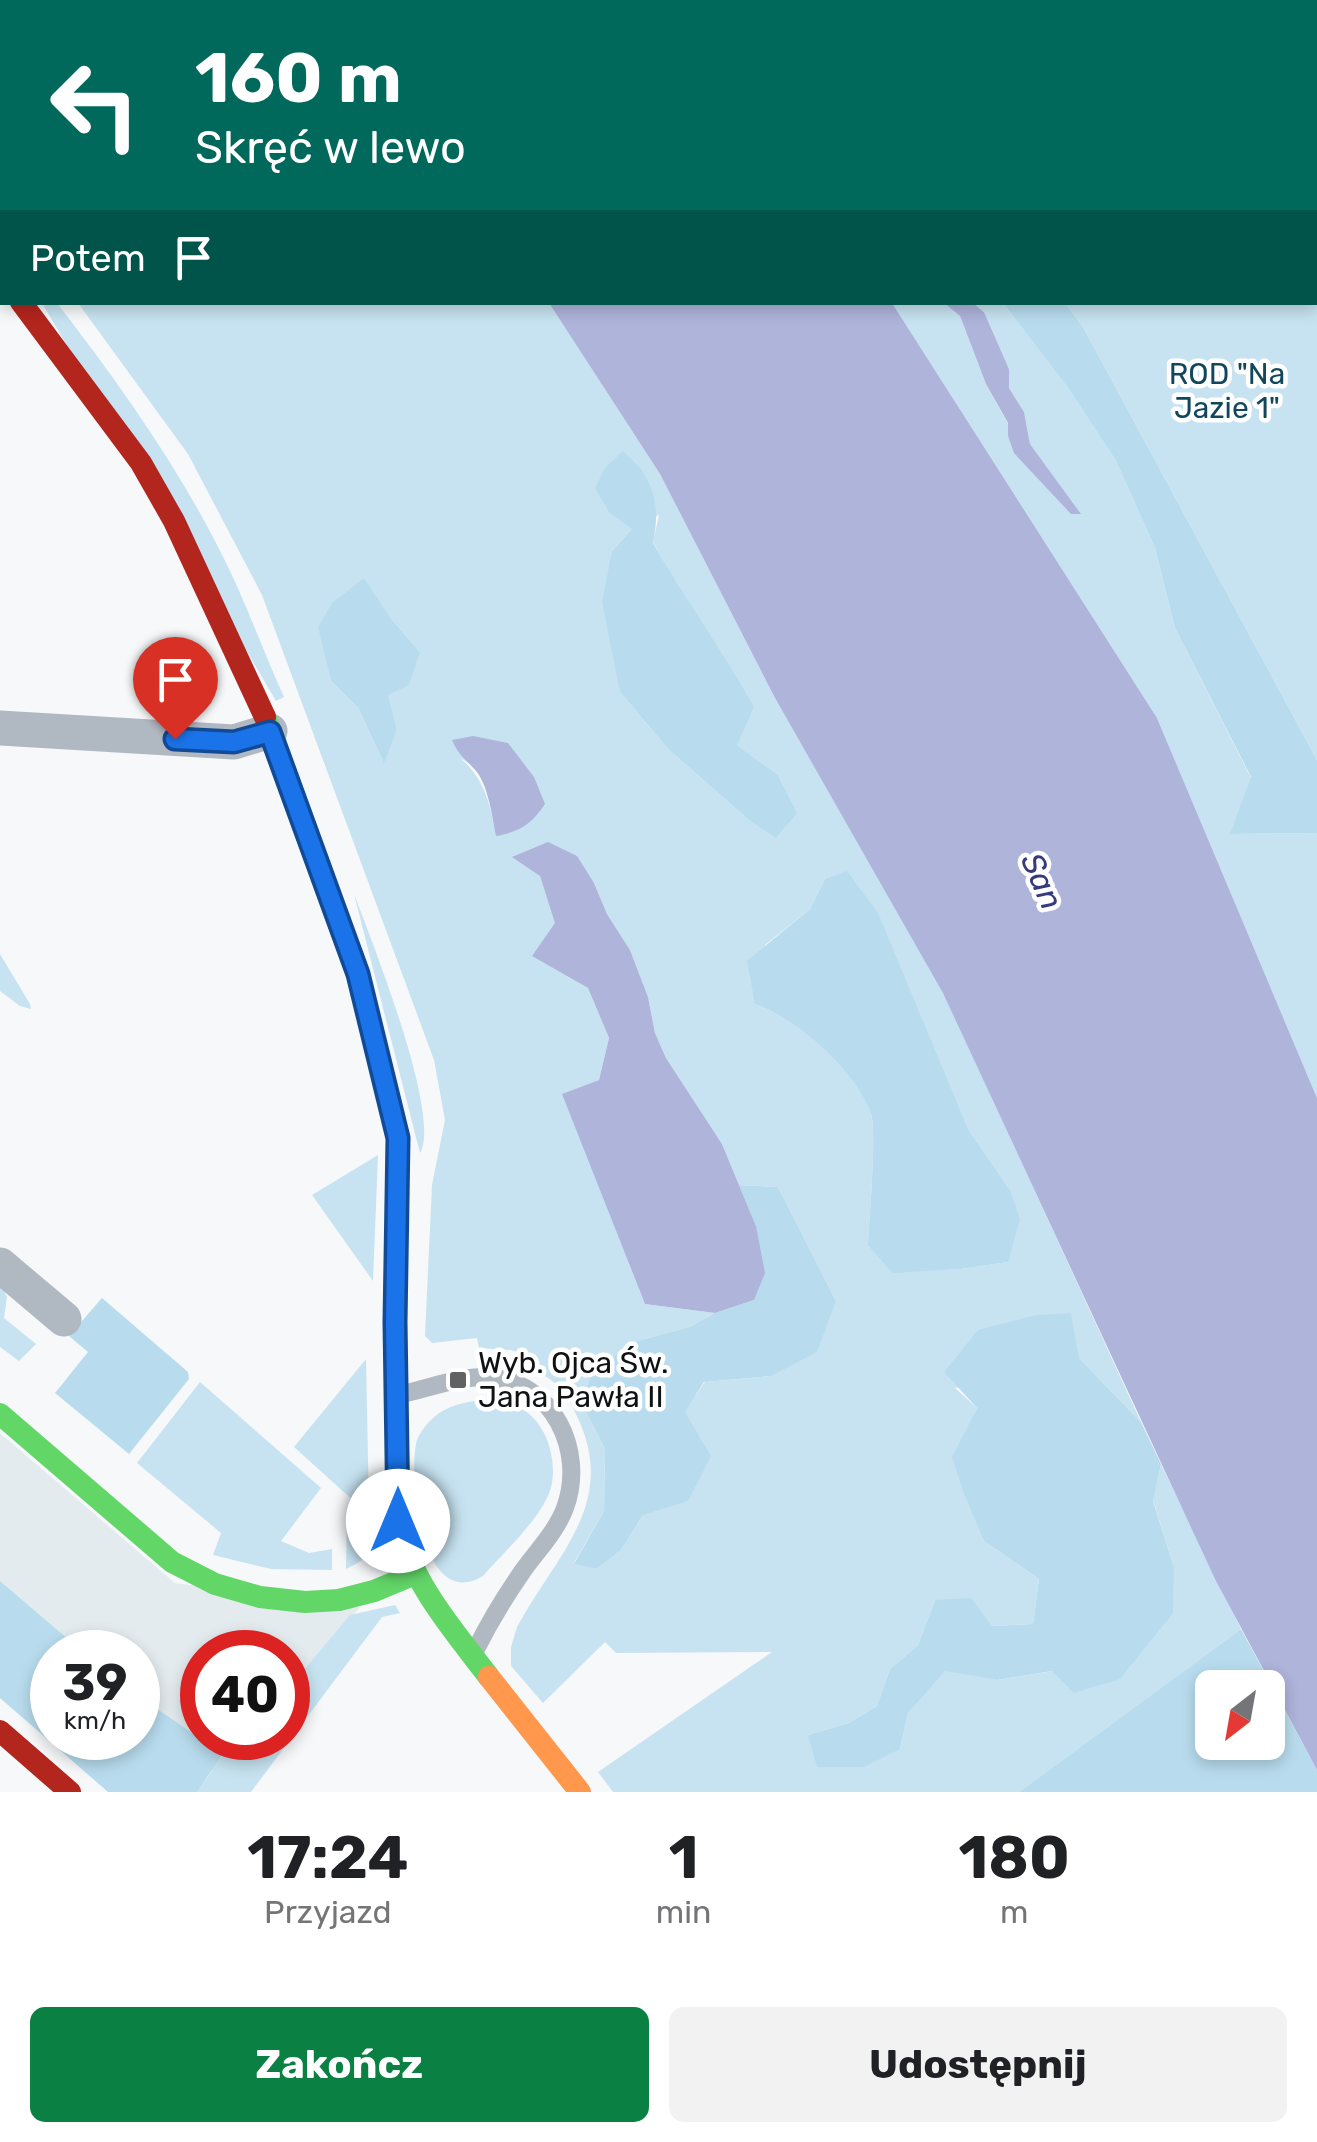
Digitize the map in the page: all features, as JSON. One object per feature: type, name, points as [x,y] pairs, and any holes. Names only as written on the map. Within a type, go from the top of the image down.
[{"type":"street","points":[[23,305],[141,463],[218,612],[270,732],[358,974],[398,1138],[395,1322],[398,1521],[403,1548],[415,1574],[473,1656],[580,1792]]},
{"type":"street","points":[[0,728],[234,742],[270,732]]},
{"type":"street","points":[[0,1265],[64,1319]]},
{"type":"street","points":[[0,1414],[172,1562],[216,1584],[260,1596],[305,1602],[356,1595],[415,1574]]},
{"type":"street","points":[[0,1731],[70,1792]]},
{"type":"lane","points":[[398,1395],[458,1380],[499,1378],[546,1402],[568,1441],[572,1464],[565,1510],[498,1606],[473,1656]]},
{"type":"shaded area","points":[[1005,305],[1066,305],[1083,327],[1317,760],[1317,833],[1230,834],[1251,777],[1175,628],[1155,548],[1116,461],[1068,388]]},
{"type":"shaded area","points":[[623,451],[642,471],[653,492],[653,543],[754,707],[737,745],[777,774],[797,813],[776,838],[750,821],[668,749],[620,692],[602,602],[612,551],[632,529],[609,512],[595,488],[605,468]]},
{"type":"shaded area","points":[[364,578],[391,619],[420,652],[409,685],[388,695],[397,730],[384,763],[358,708],[331,681],[318,627],[332,603]]},
{"type":"shaded area","points":[[847,871],[878,913],[968,1129],[1010,1190],[1020,1219],[1008,1262],[893,1273],[868,1246],[873,1139],[871,1114],[863,1097],[823,1048],[772,1011],[755,1004],[747,961],[810,909],[825,879]]},
{"type":"shaded area","points":[[739,1185],[778,1187],[836,1301],[817,1352],[771,1376],[704,1382],[685,1412],[711,1456],[688,1501],[643,1515],[621,1550],[597,1569],[574,1564],[604,1511],[605,1449],[582,1404],[591,1376],[630,1343],[689,1327],[754,1300],[756,1226]]},
{"type":"shaded area","points":[[102,1298],[188,1372],[189,1379],[129,1454],[55,1393],[88,1352],[69,1336]]},
{"type":"shaded area","points":[[1071,1313],[1079,1358],[1141,1422],[1161,1464],[1153,1501],[1174,1567],[1173,1613],[1120,1679],[1074,1693],[1052,1671],[997,1680],[945,1671],[908,1713],[900,1749],[864,1767],[817,1767],[808,1735],[849,1723],[877,1706],[890,1669],[918,1645],[935,1600],[971,1598],[992,1626],[1033,1624],[1039,1579],[984,1541],[963,1491],[952,1457],[977,1408],[944,1372],[978,1330],[1036,1315]]},
{"type":"shaded area","points":[[0,1433],[175,1583],[359,1608],[310,1669],[310,1630],[180,1630],[180,1756],[160,1747],[160,1630],[30,1630],[30,1650],[0,1649]]},
{"type":"shaded area","points":[[0,1581],[57,1630],[30,1630],[30,1724],[0,1698]]},
{"type":"shaded area","points":[[1241,1629],[1263,1670],[1195,1670],[1195,1760],[1285,1760],[1285,1711],[1317,1770],[1317,1792],[1019,1792]]},
{"type":"shaded area","points":[[160,1711],[180,1725],[180,1760],[219,1760],[197,1792],[108,1792],[71,1760],[160,1760]]},
{"type":"shaded area","points":[[189,1760],[236,1760],[224,1775]]},
{"type":"green space","points":[[43,305],[58,305],[127,398],[211,533],[284,697],[276,701]]},
{"type":"green space","points":[[79,305],[550,305],[660,474],[775,698],[944,993],[1141,1422],[1079,1358],[955,1388],[977,1408],[953,1457],[984,1541],[1039,1579],[1033,1624],[992,1626],[935,1600],[918,1645],[890,1669],[877,1706],[849,1723],[808,1735],[900,1749],[908,1713],[945,1670],[997,1680],[1053,1671],[1174,1567],[1153,1500],[1161,1464],[1241,1629],[1019,1792],[613,1792],[598,1772],[772,1652],[616,1653],[605,1642],[543,1703],[511,1666],[517,1627],[563,1554],[586,1506],[591,1480],[589,1453],[570,1401],[559,1386],[523,1365],[526,1355],[479,1348],[477,1338],[432,1343],[425,1336],[432,1185],[445,1120],[434,1060],[262,595],[188,454]],"holes":[[[659,515],[653,542],[681,593],[737,745],[777,774],[776,837],[750,821],[668,749],[620,692],[612,551],[632,529]],[[391,619],[420,652],[387,695],[397,730],[383,761],[358,708],[331,681],[326,658]],[[460,758],[544,804],[496,835],[485,793]],[[540,876],[594,883],[607,914],[630,950],[666,1058],[722,1144],[739,1185],[778,1187],[836,1301],[771,1376],[705,1382],[685,1411],[643,1515],[621,1550],[597,1569],[574,1563],[604,1511],[605,1449],[582,1404],[630,1343],[689,1327],[715,1313],[645,1304],[563,1094],[599,1080],[609,1038],[588,988],[533,956],[556,923]],[[825,879],[939,1065],[968,1129],[1010,1190],[1008,1262],[893,1272],[868,1246],[871,1114],[853,1080],[824,1048],[772,1011],[755,1004],[765,945],[810,909]]]},
{"type":"green space","points":[[893,305],[946,305],[960,316],[986,384],[1008,424],[1008,436],[1080,513],[1030,444],[1024,412],[1009,388],[1009,369],[984,312],[975,305],[1005,305],[1068,388],[1116,461],[1155,548],[1175,628],[1251,778],[1231,834],[1317,833],[1317,1098],[1157,718]]},
{"type":"green space","name":"ROD \"Na Jazie 1\"","points":[[1066,305],[1317,305],[1317,760],[1083,327]]},
{"type":"green space","points":[[354,894],[413,1067],[424,1133],[420,1153]]},
{"type":"green space","points":[[0,954],[30,1004],[31,1009],[0,991]]},
{"type":"green space","points":[[378,1155],[373,1281],[312,1195]]},
{"type":"green space","points":[[0,1283],[7,1297],[4,1318],[36,1344],[19,1361],[0,1347]]},
{"type":"green space","points":[[366,1359],[369,1509],[366,1512],[294,1447]]},
{"type":"green space","points":[[200,1382],[321,1488],[281,1541],[309,1553],[332,1549],[332,1570],[271,1569],[213,1555],[221,1533],[137,1463]]},
{"type":"green space","points":[[484,1399],[518,1407],[536,1421],[548,1441],[553,1477],[547,1498],[526,1529],[483,1576],[462,1582],[446,1576],[433,1560],[424,1538],[415,1485],[416,1444],[425,1426],[439,1414]]},
{"type":"green space","points":[[347,1513],[368,1535],[370,1549],[358,1563],[346,1569]]},
{"type":"green space","points":[[395,1605],[400,1613],[382,1617],[310,1713],[310,1663],[350,1615]]},
{"type":"green space","points":[[220,1760],[275,1760],[251,1792],[197,1792]]},
{"type":"water","name":"San","points":[[550,305],[893,305],[1157,718],[1317,1098],[1317,1770],[1285,1710],[1285,1670],[1264,1670],[1215,1579],[943,993],[775,698],[660,474]]},
{"type":"water","points":[[946,305],[975,305],[984,312],[1009,369],[1009,388],[1024,412],[1030,444],[1081,514],[1071,514],[1014,453],[1008,423],[986,384],[960,316]]},
{"type":"water","points":[[473,736],[508,743],[534,777],[545,804],[530,822],[518,829],[496,836],[481,779],[452,740]]},
{"type":"water","points":[[548,842],[577,856],[594,883],[607,914],[630,950],[666,1058],[722,1144],[756,1226],[765,1273],[754,1300],[715,1313],[645,1304],[562,1094],[599,1080],[609,1038],[588,988],[532,956],[555,923],[540,876],[512,857]]},
{"type":"traffic: fast","points":[[265,717],[358,974],[399,1138],[395,1322],[398,1521],[422,1584],[489,1677]]},
{"type":"traffic: fast","points":[[0,1414],[172,1562],[215,1584],[260,1597],[305,1602],[339,1600],[415,1574]]},
{"type":"traffic: slow","points":[[489,1677],[580,1792]]},
{"type":"traffic: jam","points":[[23,305],[141,463],[174,521],[265,717]]},
{"type":"traffic: jam","points":[[0,1731],[70,1792]]},
{"type":"place","name":"Wyb. Ojca Św. Jana Pawła II","points":[[458,1380]]},
{"type":"route","points":[[175,739],[234,742],[270,732],[358,974],[398,1138],[398,1521]]}]
